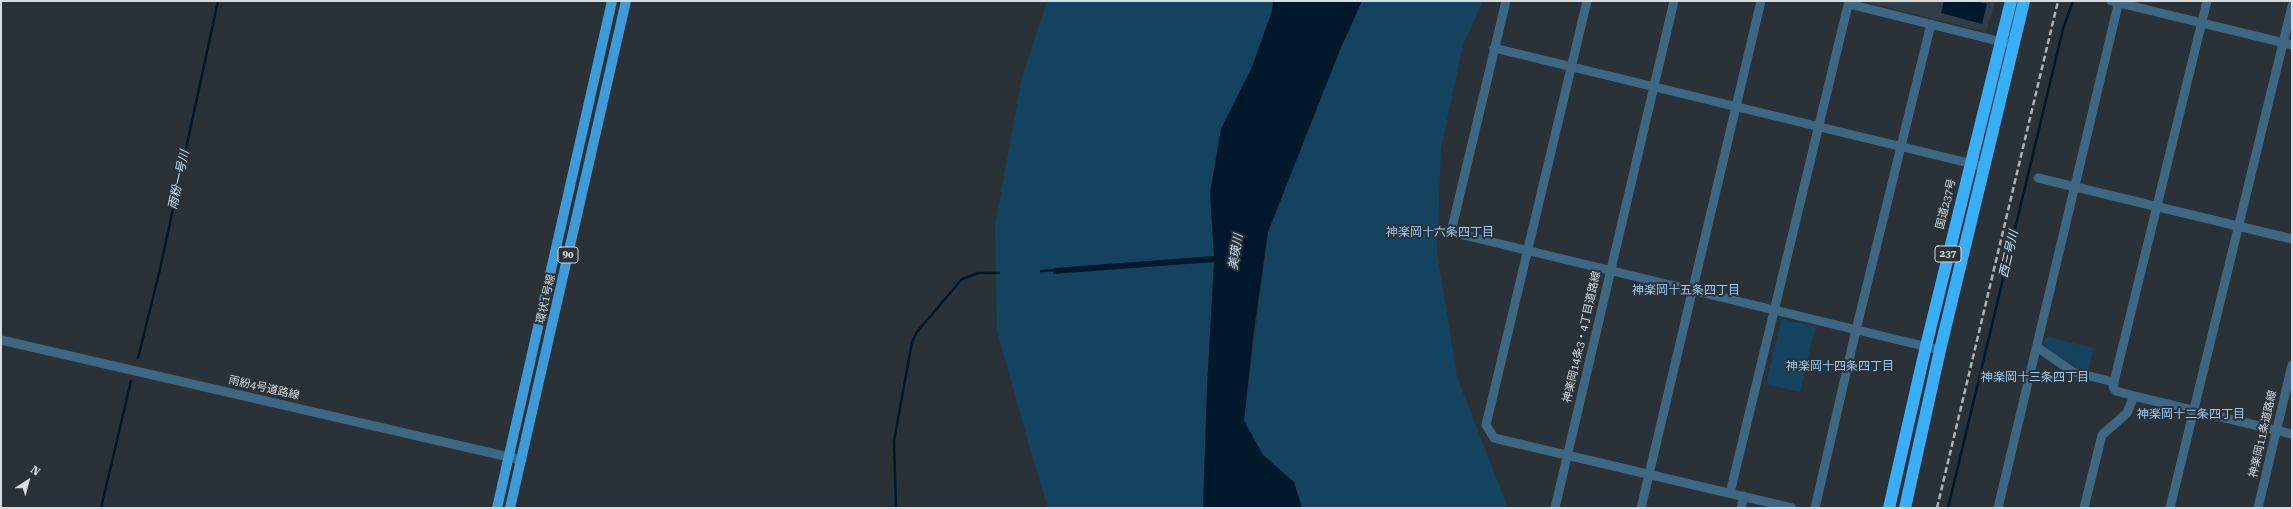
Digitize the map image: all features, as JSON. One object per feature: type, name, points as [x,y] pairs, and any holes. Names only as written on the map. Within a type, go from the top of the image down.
[{"type":"highway","name":"国道237号","points":[[1889,508],[1970,163],[2011,1]]},
{"type":"highway","name":"237","points":[[1905,508],[1940,350],[1985,167],[2012,44],[2024,1]]},
{"type":"main road","name":"環状1号線","points":[[497,508],[612,1]]},
{"type":"main road","name":"環状1号線","points":[[510,508],[626,1]]},
{"type":"street","points":[[1506,1],[1451,232],[1940,350]]},
{"type":"street","points":[[1587,1],[1486,425],[1494,438],[1792,508]]},
{"type":"street","name":"神楽岡14条3・4丁目道路線","points":[[1555,508],[1674,1]]},
{"type":"street","points":[[1641,508],[1761,1]]},
{"type":"street","points":[[2206,1],[2113,388],[2116,391],[2134,396],[2292,434]]},
{"type":"street","points":[[1998,508],[2075,187],[2116,2],[2288,44]]},
{"type":"street","points":[[1730,493],[1849,3],[2012,44]]},
{"type":"street","points":[[2170,508],[2238,227],[2288,44],[2292,6]]},
{"type":"street","points":[[1815,508],[1900,146],[1931,24]]},
{"type":"street","points":[[1494,48],[1985,167]]},
{"type":"street","points":[[2038,178],[2156,208],[2292,239]]},
{"type":"street","name":"雨紛4号道路線","points":[[1,340],[522,460]]},
{"type":"street","points":[[2037,347],[2073,372],[2114,382]]},
{"type":"street","name":"神楽岡11条道路線","points":[[2258,508],[2292,365]]},
{"type":"street","points":[[2084,508],[2102,435],[2127,413],[2134,396]]},
{"type":"street","points":[[1741,508],[1744,496]]},
{"type":"shaded area","points":[[1047,1],[1273,1],[1272,11],[1252,67],[1221,129],[1210,193],[1214,256],[1207,387],[1203,508],[1048,508],[997,331],[995,226],[1022,77]]},
{"type":"shaded area","points":[[1362,1],[1483,1],[1463,45],[1441,148],[1437,252],[1457,377],[1508,508],[1302,508],[1294,482],[1263,455],[1244,421],[1268,232],[1340,50]]},
{"type":"shaded area","points":[[1862,1],[1995,1],[1986,32]]},
{"type":"shaded area","points":[[1784,319],[1815,327],[1800,392],[1766,384],[1781,320]]},
{"type":"shaded area","points":[[2048,337],[2093,348],[2089,370],[2076,367],[2047,348],[2044,340]]},
{"type":"water","name":"美瑛川","points":[[1273,1],[1362,1],[1340,50],[1268,232],[1253,337],[1244,421],[1263,455],[1294,482],[1302,508],[1203,508],[1207,387],[1214,262],[1053,274],[1054,268],[1214,256],[1210,193],[1221,129],[1252,67],[1272,11]]},
{"type":"water","points":[[1944,1],[1975,1],[1987,4],[1982,24],[1941,13]]},
{"type":"waterway","name":"雨粉一号川","points":[[138,358],[160,269],[218,1]]},
{"type":"waterway","name":"西三号川","points":[[1948,508],[2063,29],[2073,1]]},
{"type":"waterway","points":[[1041,271],[1057,270]]},
{"type":"waterway","points":[[896,508],[894,441],[912,342],[917,332],[962,279],[978,273],[999,273]]},
{"type":"waterway","name":"雨粉一号川","points":[[101,508],[131,381]]},
{"type":"railway","points":[[1937,508],[2058,1]]},
{"type":"district","name":"神楽岡十六条四丁目","points":[[1440,232]]},
{"type":"district","name":"神楽岡十五条四丁目","points":[[1686,290]]},
{"type":"district","name":"神楽岡十四条四丁目","points":[[1840,366]]},
{"type":"district","name":"神楽岡十三条四丁目","points":[[2035,377]]},
{"type":"district","name":"神楽岡十二条四丁目","points":[[2191,414]]}]
